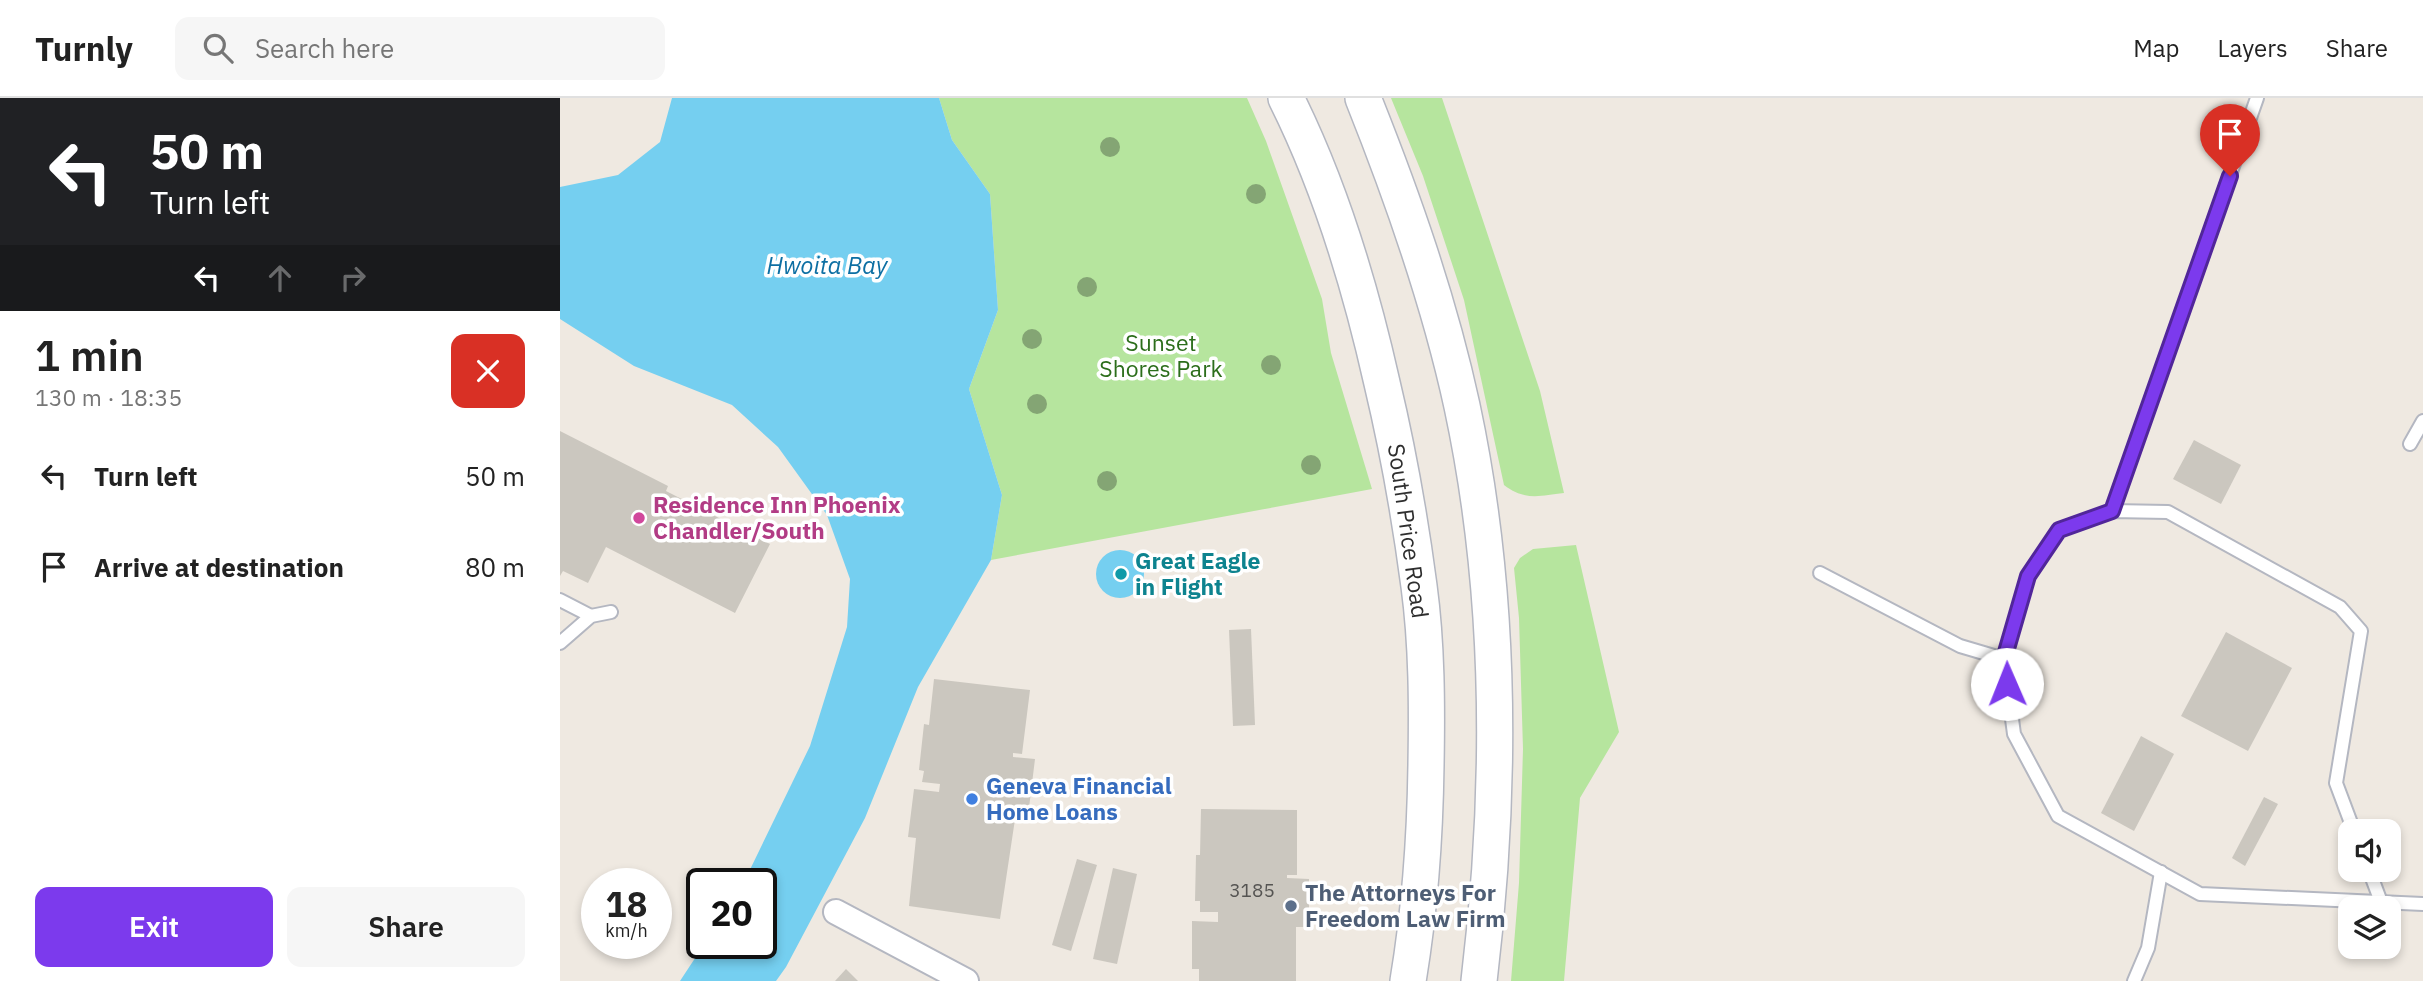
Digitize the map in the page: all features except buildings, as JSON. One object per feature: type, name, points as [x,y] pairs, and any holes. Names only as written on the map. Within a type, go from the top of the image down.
[{"type":"main road","name":"South Price Road","points":[[1286,98],[1328,194],[1358,284],[1398,453],[1419,585],[1427,723],[1425,822],[1416,934],[1408,981]]},
{"type":"main road","points":[[1363,98],[1400,192],[1437,304],[1462,406],[1479,508],[1491,646],[1495,774],[1490,892],[1479,981]]},
{"type":"street","points":[[836,912],[966,981]]},
{"type":"lane","points":[[2112,511],[2257,98]]},
{"type":"lane","points":[[2410,444],[2423,421]]},
{"type":"lane","points":[[2338,900],[2200,894],[2058,816],[2014,734],[2004,659],[2028,576],[2059,530],[2112,511],[2168,512],[2340,607],[2361,631],[2336,783],[2350,819]]},
{"type":"lane","points":[[1820,573],[1960,646],[2004,659]]},
{"type":"lane","points":[[560,600],[591,616]]},
{"type":"lane","points":[[561,638],[591,616],[611,612]]},
{"type":"lane","points":[[2134,981],[2148,947],[2161,872]]},
{"type":"lane","points":[[2401,903],[2423,904]]},
{"type":"green space","name":"Sunset Shores Park","points":[[939,98],[1247,98],[1266,141],[1322,299],[1331,353],[1372,489],[991,560],[1002,495],[969,389],[998,310],[990,194],[952,140]]},
{"type":"green space","points":[[1391,98],[1442,98],[1540,391],[1564,493],[1526,495],[1504,485],[1464,300],[1423,176]]},
{"type":"green space","points":[[1576,545],[1619,732],[1580,798],[1564,981],[1511,981],[1519,883],[1523,749],[1519,618],[1514,568],[1520,558],[1533,549]]},
{"type":"water","name":"Hwoita Bay","points":[[672,98],[939,98],[952,140],[990,194],[998,310],[969,389],[1002,495],[991,560],[918,687],[865,818],[776,981],[680,981],[694,959],[777,959],[777,868],[751,868],[810,746],[847,627],[850,579],[827,515],[778,447],[732,405],[634,366],[560,319],[560,187],[618,175],[660,142]]},
{"type":"water","points":[[1120,550],[1137,557],[1144,574],[1137,591],[1120,598],[1103,591],[1096,574],[1103,557]]},
{"type":"place","name":"Residence Inn Phoenix Chandler/South","points":[[639,518]]},
{"type":"place","name":"Great Eagle in Flight","points":[[1121,574]]},
{"type":"place","name":"Geneva Financial Home Loans","points":[[972,799]]},
{"type":"place","name":"The Attorneys For Freedom Law Firm","points":[[1291,906]]},
{"type":"route","points":[[2007,684],[2004,659],[2028,576],[2059,530],[2112,511],[2230,176]]}]
